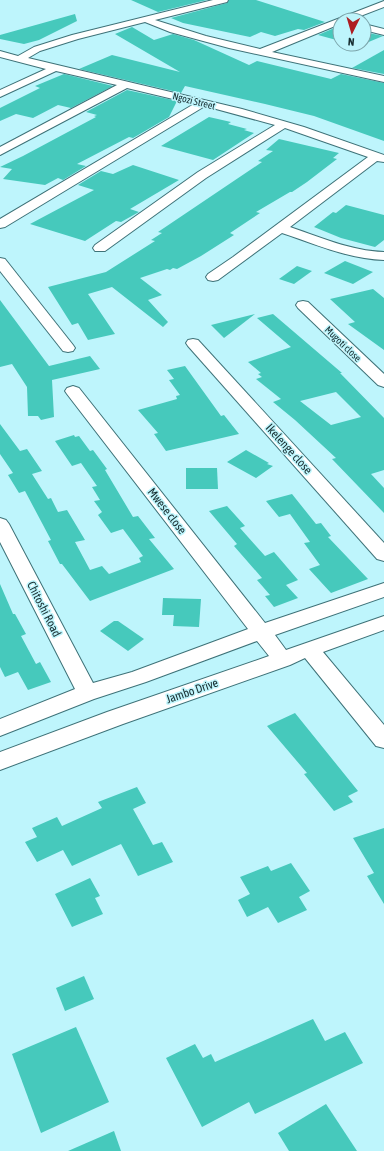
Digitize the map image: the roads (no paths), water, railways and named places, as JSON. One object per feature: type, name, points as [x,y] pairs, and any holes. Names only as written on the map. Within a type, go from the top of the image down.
[{"type":"street","points":[[20,59],[37,49],[58,42],[144,19],[224,0]]},
{"type":"street","points":[[362,12],[384,4]]},
{"type":"street","points":[[144,19],[190,36],[384,79]]},
{"type":"street","points":[[262,52],[332,24]]},
{"type":"street","points":[[372,29],[384,32]]},
{"type":"street","name":"Ngozi Street","points":[[0,54],[203,103],[343,143],[380,158]]},
{"type":"street","points":[[0,94],[57,67]]},
{"type":"street","points":[[0,152],[127,84]]},
{"type":"street","points":[[0,224],[203,103]]},
{"type":"street","points":[[100,248],[202,175],[283,125]]},
{"type":"street","points":[[213,277],[380,158]]},
{"type":"street","points":[[280,228],[356,252],[371,256],[384,256]]},
{"type":"street","points":[[0,262],[68,348]]},
{"type":"street","name":"Mugoti close","points":[[303,305],[384,382]]},
{"type":"street","name":"Ikelenge close","points":[[193,343],[384,555]]},
{"type":"street","name":"Mwese close","points":[[73,391],[262,632],[282,660]]},
{"type":"street","name":"Chitoshi Road","points":[[0,524],[87,693]]},
{"type":"street","points":[[0,728],[87,693],[140,677],[262,632],[384,590]]},
{"type":"street","name":"Jambo Drive","points":[[0,761],[115,718],[384,623]]},
{"type":"street","points":[[310,650],[384,740]]}]
